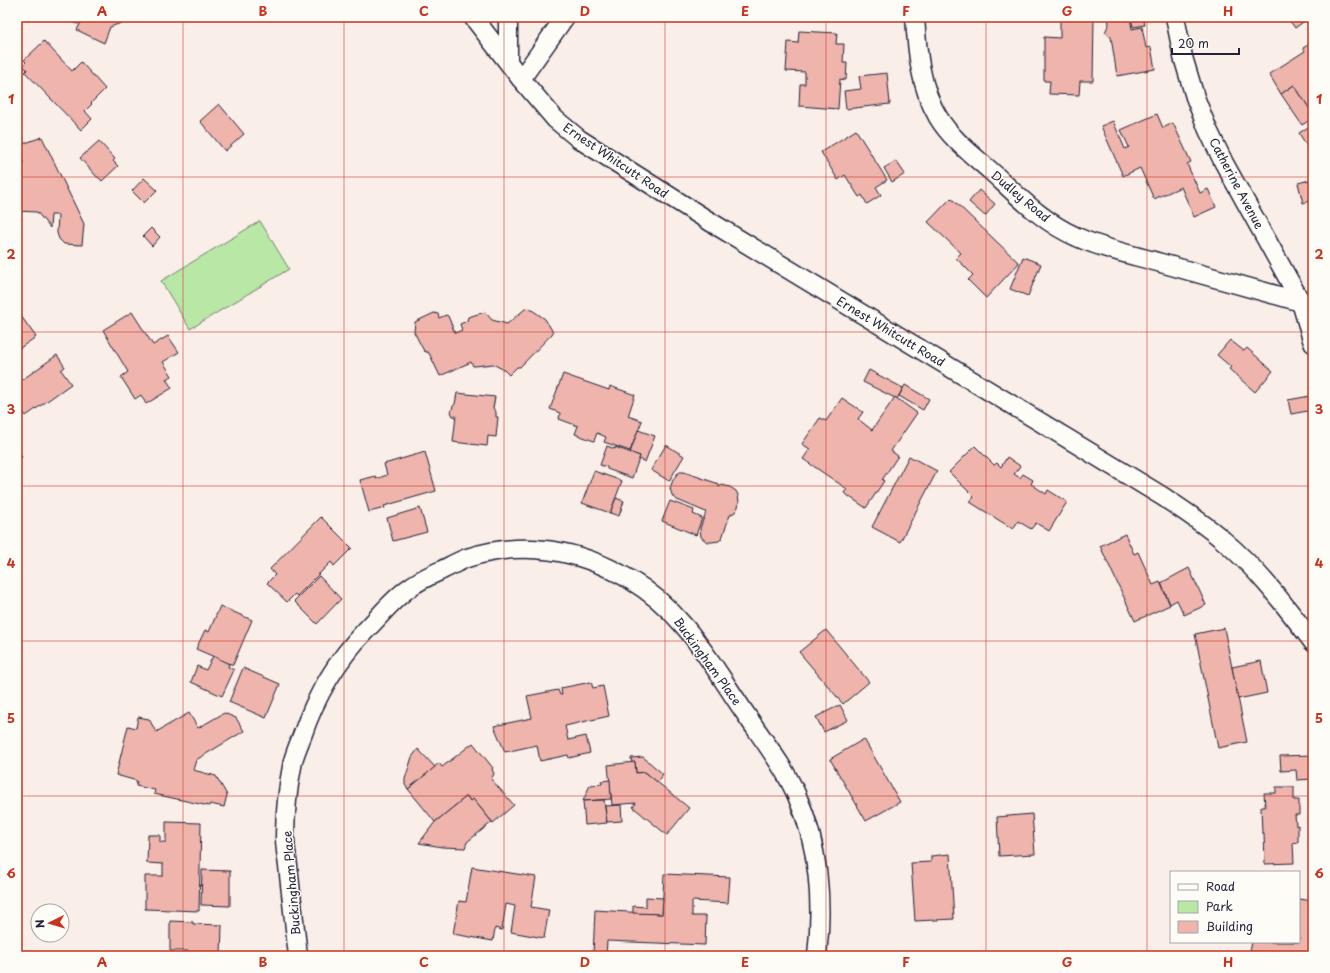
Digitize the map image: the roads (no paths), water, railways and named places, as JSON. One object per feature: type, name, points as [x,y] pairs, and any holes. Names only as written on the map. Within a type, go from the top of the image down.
[{"type":"street","name":"Ernest Whitcutt Road","points":[[473,17],[521,79],[555,119],[579,139],[715,225],[1195,518],[1225,542],[1252,568],[1286,607],[1313,642]]},
{"type":"street","points":[[508,17],[508,61]]},
{"type":"street","points":[[521,79],[565,17]]},
{"type":"street","name":"Dudley Road","points":[[915,17],[917,50],[922,75],[928,94],[938,116],[954,137],[1033,210],[1076,237],[1104,247],[1307,302]]},
{"type":"street","name":"Catherine Avenue","points":[[1175,17],[1183,56],[1195,97],[1208,130],[1224,163],[1307,302],[1313,343]]},
{"type":"street","name":"Buckingham Place","points":[[298,956],[285,838],[287,807],[294,760],[308,720],[333,669],[353,644],[387,607],[408,588],[430,575],[465,559],[492,551],[514,549],[541,549],[566,552],[605,566],[628,578],[651,594],[670,609],[689,630],[781,765],[799,800],[806,819],[812,843],[817,874],[819,913],[817,956]]}]
